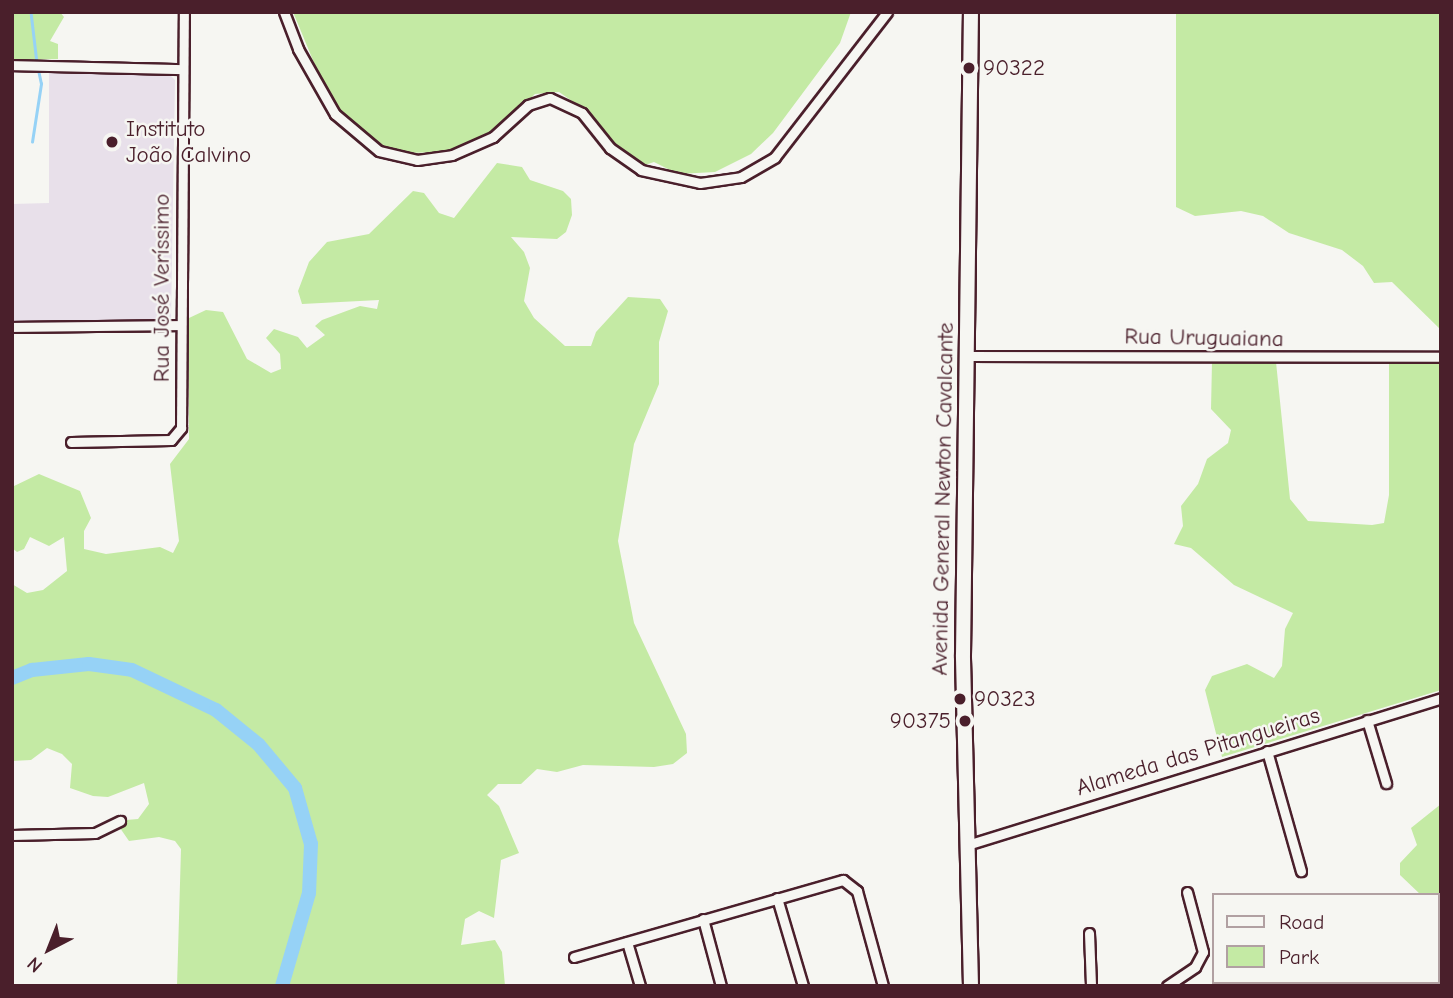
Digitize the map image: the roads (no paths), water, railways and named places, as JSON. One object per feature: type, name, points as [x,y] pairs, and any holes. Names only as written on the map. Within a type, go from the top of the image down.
[{"type":"main road","name":"Avenida General Newton Cavalcante","points":[[971,12],[963,655],[971,986]]},
{"type":"street","name":"Rua José Veríssimo","points":[[71,442],[178,437],[182,422],[181,69],[184,12]]},
{"type":"street","points":[[284,12],[298,49],[335,114],[379,151],[417,160],[452,155],[493,137],[528,105],[550,98],[582,113],[610,148],[641,170],[700,183],[741,177],[775,157],[887,12]]},
{"type":"street","points":[[12,65],[181,69]]},
{"type":"street","points":[[12,327],[181,325]]},
{"type":"street","name":"Rua Uruguaiana","points":[[968,356],[1441,357]]},
{"type":"street","name":"Alameda das Pitangueiras","points":[[967,845],[1441,698]]},
{"type":"street","points":[[1367,720],[1386,783]]},
{"type":"street","points":[[1267,751],[1301,871]]},
{"type":"street","points":[[12,835],[96,833],[120,821]]},
{"type":"street","points":[[574,957],[840,880],[853,884],[883,986]]},
{"type":"street","points":[[1167,986],[1195,967],[1203,952],[1187,892]]},
{"type":"street","points":[[777,898],[803,986]]},
{"type":"street","points":[[703,919],[721,986]]},
{"type":"street","points":[[1089,933],[1091,986]]},
{"type":"street","points":[[627,942],[640,986]]},
{"type":"waterway","points":[[31,12],[37,63]]},
{"type":"waterway","points":[[32,142],[41,84],[38,70]]},
{"type":"waterway","points":[[12,678],[32,670],[89,664],[132,670],[216,710],[259,745],[295,788],[311,844],[309,893],[282,986]]},
{"type":"place","name":"90322","points":[[969,68]]},
{"type":"place","name":"Instituto João Calvino","points":[[112,142]]},
{"type":"place","name":"90323","points":[[960,699]]},
{"type":"place","name":"90375","points":[[965,721]]}]
